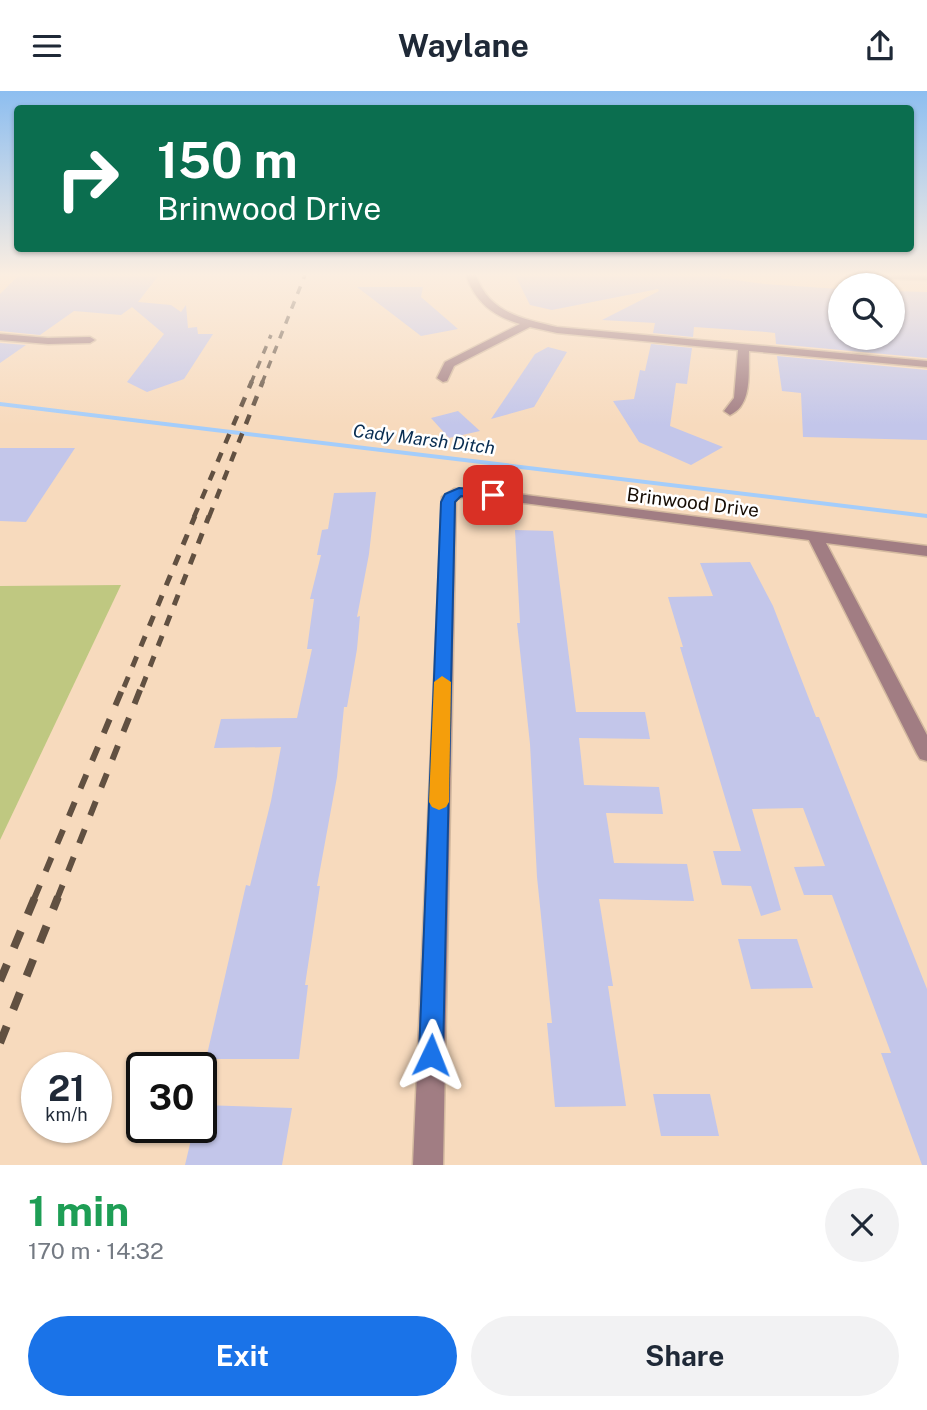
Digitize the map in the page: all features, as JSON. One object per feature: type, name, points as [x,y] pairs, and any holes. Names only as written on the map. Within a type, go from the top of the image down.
[{"type":"street","points":[[443,378],[449,364],[526,325]]},
{"type":"street","points":[[534,325],[591,335],[927,363]]},
{"type":"street","points":[[0,337],[48,341],[90,339]]},
{"type":"street","points":[[730,411],[740,399],[744,349]]},
{"type":"street","name":"Brinwood Drive","points":[[428,1165],[448,502],[453,493],[470,492],[927,551]]},
{"type":"street","points":[[816,537],[927,754]]},
{"type":"green space","points":[[121,585],[0,840],[0,586]]},
{"type":"building","points":[[0,325],[54,325],[40,335],[0,331]]},
{"type":"building","points":[[153,325],[188,325],[188,328],[197,327],[198,334],[213,334],[184,379],[147,392],[127,382],[164,334]]},
{"type":"building","points":[[407,325],[454,325],[458,329],[421,336]]},
{"type":"building","points":[[655,325],[828,325],[828,349],[776,344],[775,333],[766,332],[694,327],[693,337],[653,333]]},
{"type":"building","points":[[905,325],[927,325],[927,358],[841,350],[905,350]]},
{"type":"building","points":[[0,343],[26,345],[0,363]]},
{"type":"building","points":[[651,344],[692,348],[687,384],[676,383],[670,426],[723,447],[691,465],[639,442],[613,401],[634,399],[640,370],[645,371]]},
{"type":"building","points":[[548,347],[567,352],[534,407],[491,419],[535,354]]},
{"type":"building","points":[[777,356],[927,370],[927,440],[803,437],[801,393],[782,391]]},
{"type":"building","points":[[458,411],[480,431],[449,438],[431,418]]},
{"type":"building","points":[[0,448],[75,448],[26,522],[0,521]]},
{"type":"building","points":[[376,492],[369,554],[357,617],[360,616],[357,649],[347,707],[344,707],[337,777],[317,886],[320,886],[305,985],[308,985],[299,1059],[217,1059],[217,1052],[208,1052],[246,885],[250,886],[271,801],[281,747],[214,748],[221,719],[297,718],[312,649],[307,649],[314,599],[310,599],[321,555],[317,555],[322,530],[328,529],[334,493]]},
{"type":"building","points":[[515,530],[553,531],[576,712],[645,712],[650,739],[579,738],[584,785],[659,787],[663,814],[606,813],[614,863],[687,864],[694,901],[599,899],[613,986],[608,986],[626,1106],[555,1107],[547,1023],[552,1023],[537,877],[530,744],[517,623],[520,623]]},
{"type":"building","points":[[750,562],[773,606],[927,989],[927,1165],[922,1165],[881,1053],[891,1053],[832,895],[804,895],[794,867],[825,866],[803,808],[752,809],[781,910],[761,916],[751,886],[722,885],[713,851],[741,851],[680,647],[683,647],[668,597],[713,596],[700,563]]},
{"type":"building","points":[[738,939],[797,939],[813,988],[751,989]]},
{"type":"building","points":[[653,1094],[710,1094],[719,1136],[661,1136]]},
{"type":"building","points":[[217,1106],[292,1108],[282,1165],[185,1165],[190,1143],[217,1143]]},
{"type":"waterway","name":"Cady Marsh Ditch","points":[[0,404],[927,516]]},
{"type":"railway","points":[[262,383],[285,325]]},
{"type":"railway","points":[[251,383],[271,335]]},
{"type":"railway","points":[[194,517],[252,381]]},
{"type":"railway","points":[[209,517],[263,381]]},
{"type":"railway","points":[[124,687],[195,516]]},
{"type":"railway","points":[[142,687],[209,516]]},
{"type":"railway","points":[[34,899],[124,685]]},
{"type":"railway","points":[[57,899],[142,685]]},
{"type":"railway","points":[[0,981],[35,897]]},
{"type":"railway","points":[[0,1043],[58,897]]},
{"type":"slow traffic","points":[[439,802],[442,682]]},
{"type":"route","points":[[431,1055],[448,502],[453,493],[459,492],[493,495]]}]
